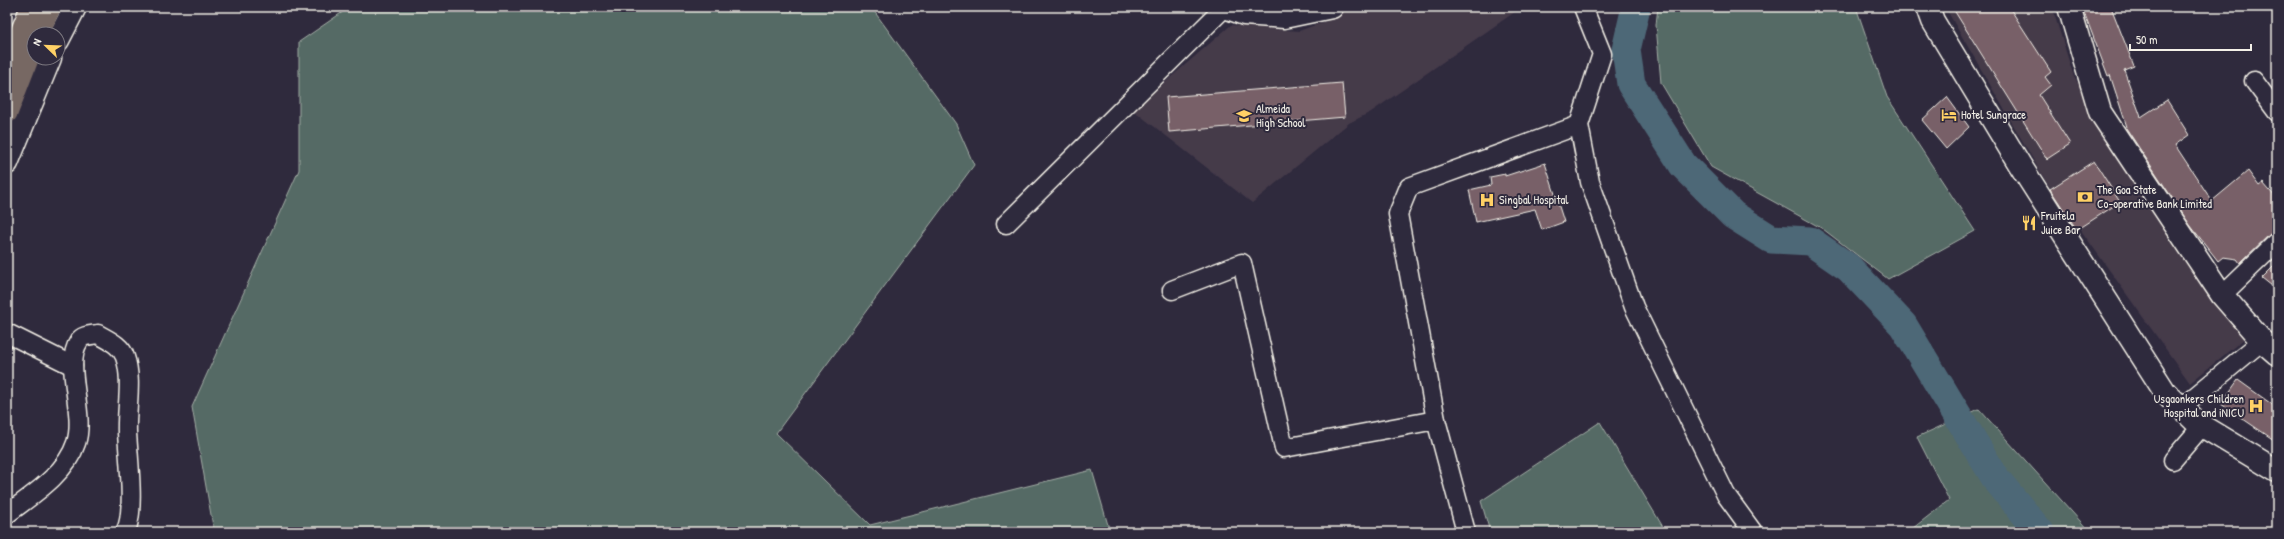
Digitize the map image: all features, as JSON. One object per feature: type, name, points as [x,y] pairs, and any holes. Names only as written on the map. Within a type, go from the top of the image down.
[{"type":"highway","points":[[7,67],[32,7]]},
{"type":"highway","points":[[41,26],[50,7]]},
{"type":"highway","points":[[7,112],[26,63]]},
{"type":"main road","points":[[65,26],[75,7]]},
{"type":"main road","points":[[1225,7],[1244,14],[1284,17],[1332,7]]},
{"type":"main road","points":[[1928,7],[1933,21],[2024,171],[2165,392],[2202,426],[2277,471]]},
{"type":"main road","points":[[2069,7],[2100,112],[2222,295],[2270,347]]},
{"type":"main road","points":[[7,163],[47,66]]},
{"type":"street","points":[[1006,224],[1225,7]]},
{"type":"street","points":[[1582,7],[1602,54],[1579,126],[1590,182],[1634,307],[1726,495],[1753,532]]},
{"type":"street","points":[[2254,81],[2277,112]]},
{"type":"street","points":[[1466,532],[1436,420],[1398,214],[1409,187],[1579,126]]},
{"type":"street","points":[[2222,295],[2277,242]]},
{"type":"street","points":[[1172,290],[1242,263],[1284,448],[1436,420]]},
{"type":"street","points":[[7,333],[73,366]]},
{"type":"street","points":[[7,514],[50,479],[69,459],[77,442],[77,393],[73,366],[79,340],[86,336],[98,334],[119,347],[125,356],[128,371],[127,432],[130,470],[129,513],[125,532]]},
{"type":"street","points":[[2181,408],[2270,347]]},
{"type":"street","points":[[2173,460],[2202,426]]},
{"type":"shaded area","name":"Almeida High School","points":[[1350,7],[1522,7],[1371,112],[1349,123],[1252,203],[1133,110],[1231,25],[1299,31],[1326,21]]},
{"type":"shaded area","points":[[1945,7],[2052,7],[2074,77],[2245,338],[2190,383],[2045,180]]},
{"type":"green space","points":[[350,7],[871,7],[956,124],[974,165],[776,433],[870,525],[1092,470],[1110,532],[214,532],[192,407],[299,170],[299,42]]},
{"type":"green space","points":[[1658,7],[1856,7],[1887,97],[1975,231],[1888,279],[1823,229],[1711,167],[1661,83],[1656,25]]},
{"type":"green space","points":[[1979,409],[2090,532],[1908,532],[1949,500],[1917,437]]},
{"type":"green space","points":[[1600,422],[1663,527],[1659,532],[1490,532],[1481,501]]},
{"type":"building","points":[[1952,7],[2009,7],[2051,72],[2045,77],[2051,85],[2039,95],[2070,144],[2047,159]]},
{"type":"building","points":[[2082,7],[2111,7],[2134,66],[2124,70],[2141,117],[2167,100],[2189,135],[2175,145],[2212,201],[2248,171],[2259,186],[2263,183],[2277,199],[2277,230],[2270,234],[2240,263],[2237,259],[2223,257],[2218,261],[2190,225],[2126,128],[2127,127],[2110,75],[2108,76]]},
{"type":"building","points":[[1342,83],[1345,117],[1169,132],[1166,97]]},
{"type":"building","points":[[1947,97],[1969,127],[1946,149],[1922,120]]},
{"type":"building","points":[[2094,161],[2120,202],[2077,230],[2050,189]]},
{"type":"building","points":[[1545,163],[1564,222],[1542,230],[1535,209],[1476,222],[1469,190],[1491,185],[1490,177],[1505,174],[1505,176]]},
{"type":"building","points":[[2277,263],[2277,290],[2262,278]]},
{"type":"building","points":[[2238,380],[2277,408],[2277,442],[2221,404]]},
{"type":"waterway","points":[[1636,7],[1626,50],[1631,84],[1683,165],[1733,215],[1771,239],[1810,241],[1849,268],[1903,325],[1996,479],[2040,532]]},
{"type":"place","name":"Hotel Sungrace","points":[[1949,115]]},
{"type":"place","name":"Almeida High School","points":[[1244,116]]},
{"type":"place","name":"The Goa State Co-operative Bank Limited","points":[[2085,197]]},
{"type":"place","name":"Singbal Hospital","points":[[1487,200]]},
{"type":"place","name":"Fruitela Juice Bar","points":[[2029,223]]},
{"type":"place","name":"Usgaonkers Children Hospital and iNICU","points":[[2256,406]]}]
